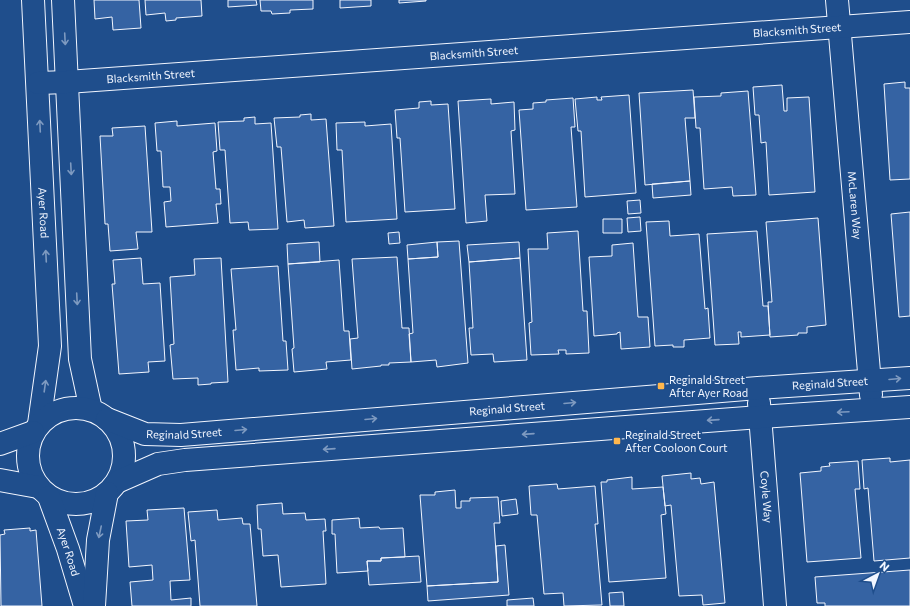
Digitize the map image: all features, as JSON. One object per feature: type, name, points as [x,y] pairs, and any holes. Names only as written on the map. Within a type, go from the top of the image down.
[{"type":"street","name":"Ayer Road","points":[[33,0],[50,346],[36,428]]},
{"type":"street","points":[[63,0],[80,359],[99,415]]},
{"type":"street","name":"McLaren Way","points":[[837,0],[872,410]]},
{"type":"street","name":"Blacksmith Street","points":[[38,83],[910,22]]},
{"type":"street","name":"Reginald Street","points":[[99,415],[145,434],[181,434],[758,388],[910,378]]},
{"type":"street","name":"Coyle Way","points":[[758,388],[776,606]]},
{"type":"street","points":[[0,480],[44,492],[64,503],[79,505],[94,502],[112,488],[158,464],[185,460],[910,407]]},
{"type":"street","points":[[0,444],[36,428],[50,415],[63,409],[77,408],[99,415],[116,430],[122,442],[124,456],[122,470],[112,488]]},
{"type":"street","points":[[36,428],[27,456],[30,473],[44,492]]},
{"type":"street","name":"Ayer Road","points":[[94,606],[98,540],[112,488]]},
{"type":"street","name":"Ayer Road","points":[[44,492],[68,549],[85,606]]},
{"type":"building","points":[[94,0],[139,0],[141,28],[113,30],[112,17],[95,19]]},
{"type":"building","points":[[145,0],[201,0],[202,16],[176,18],[176,20],[166,21],[165,13],[146,15]]},
{"type":"building","points":[[228,0],[256,0],[257,5],[228,7]]},
{"type":"building","points":[[260,0],[313,0],[313,9],[290,10],[290,13],[272,14],[271,11],[261,11]]},
{"type":"building","points":[[340,0],[371,0],[371,6],[340,8]]},
{"type":"building","points":[[399,0],[426,0],[426,1],[399,3]]},
{"type":"building","points":[[905,82],[905,88],[910,88],[910,179],[890,180],[884,84]]},
{"type":"building","points":[[782,85],[784,111],[787,111],[787,98],[809,97],[815,192],[769,195],[766,142],[761,143],[759,115],[755,115],[753,87]]},
{"type":"building","points":[[693,90],[695,118],[685,118],[690,181],[645,185],[639,93]]},
{"type":"building","points":[[748,91],[756,195],[733,196],[732,187],[704,189],[700,128],[696,128],[694,97],[721,96],[721,93]]},
{"type":"building","points":[[629,95],[636,193],[585,197],[581,131],[578,131],[575,99],[597,97],[597,100],[602,100],[601,97]]},
{"type":"building","points":[[573,98],[575,127],[571,127],[577,207],[526,210],[519,110],[533,109],[533,103],[546,102],[546,100]]},
{"type":"building","points":[[491,99],[491,104],[514,102],[515,130],[511,131],[515,194],[485,195],[487,221],[466,223],[458,101]]},
{"type":"building","points":[[431,101],[431,105],[448,104],[455,209],[405,212],[400,138],[397,138],[395,110],[419,108],[419,102]]},
{"type":"building","points":[[311,114],[311,120],[326,119],[334,226],[305,228],[304,220],[287,222],[281,147],[277,147],[274,118],[300,117],[300,115]]},
{"type":"building","points":[[255,117],[255,124],[271,123],[278,229],[249,230],[248,222],[230,223],[225,150],[220,150],[218,122],[244,121],[244,118]]},
{"type":"building","points":[[177,121],[177,126],[215,123],[217,151],[213,152],[216,189],[220,189],[221,204],[216,204],[218,223],[166,227],[164,202],[171,201],[170,187],[163,187],[161,151],[157,151],[155,123]]},
{"type":"building","points":[[365,122],[365,126],[391,124],[397,219],[346,222],[342,150],[337,150],[336,123]]},
{"type":"building","points":[[145,126],[152,232],[136,232],[138,249],[110,251],[108,224],[105,224],[100,136],[113,136],[112,128]]},
{"type":"building","points":[[690,181],[691,195],[653,198],[652,184]]},
{"type":"building","points":[[640,200],[641,213],[628,214],[627,201]]},
{"type":"building","points":[[910,212],[910,316],[899,317],[891,214]]},
{"type":"building","points":[[640,217],[641,231],[628,232],[627,218]]},
{"type":"building","points":[[818,218],[826,325],[807,327],[807,333],[798,333],[798,335],[770,337],[768,302],[772,302],[766,222]]},
{"type":"building","points":[[603,219],[622,219],[622,233],[603,233]]},
{"type":"building","points":[[669,221],[670,236],[699,234],[705,309],[708,308],[710,338],[684,340],[684,347],[673,347],[673,345],[655,346],[646,222]]},
{"type":"building","points":[[578,231],[583,311],[587,311],[589,353],[566,354],[566,350],[558,350],[559,354],[531,355],[529,323],[532,322],[528,249],[548,249],[547,233]]},
{"type":"building","points":[[757,231],[763,306],[768,306],[770,335],[741,337],[741,332],[738,332],[739,344],[715,345],[707,234]]},
{"type":"building","points":[[399,232],[400,243],[389,244],[388,233]]},
{"type":"building","points":[[459,241],[468,363],[437,367],[436,360],[411,362],[409,334],[413,333],[408,259],[438,257],[437,242]]},
{"type":"building","points":[[319,242],[320,262],[288,264],[287,244]]},
{"type":"building","points":[[437,242],[438,257],[408,259],[407,245]]},
{"type":"building","points":[[519,242],[520,258],[469,262],[467,245]]},
{"type":"building","points":[[633,243],[638,317],[648,317],[650,347],[621,349],[620,332],[617,334],[594,336],[589,257],[612,256],[612,245]]},
{"type":"building","points":[[397,257],[402,328],[409,328],[411,362],[389,363],[389,365],[352,369],[350,339],[358,338],[352,259]]},
{"type":"building","points":[[141,258],[143,284],[160,283],[165,361],[148,362],[149,372],[119,374],[112,284],[115,284],[113,260]]},
{"type":"building","points":[[221,258],[228,382],[198,385],[198,378],[173,379],[170,345],[174,344],[170,277],[195,275],[194,259]]},
{"type":"building","points":[[520,258],[527,360],[494,362],[493,354],[471,355],[469,328],[473,328],[469,262]]},
{"type":"building","points":[[339,260],[344,331],[349,331],[351,360],[326,362],[327,369],[294,372],[292,349],[294,348],[288,264]]},
{"type":"building","points":[[278,266],[283,341],[286,341],[288,370],[259,371],[259,368],[236,370],[233,330],[236,330],[231,269]]},
{"type":"building","points":[[890,458],[890,462],[910,460],[910,558],[874,561],[868,488],[864,489],[862,460]]},
{"type":"building","points":[[858,461],[860,489],[855,489],[861,558],[807,562],[800,473],[821,471],[821,467],[830,466],[829,463]]},
{"type":"building","points":[[691,473],[691,479],[700,478],[701,484],[714,482],[725,603],[703,605],[702,595],[679,596],[671,505],[665,506],[662,476]]},
{"type":"building","points":[[632,477],[632,489],[663,487],[666,514],[661,515],[666,578],[609,582],[601,482]]},
{"type":"building","points":[[557,484],[558,489],[595,486],[598,524],[595,524],[602,605],[564,606],[563,593],[544,594],[537,515],[531,515],[529,486]]},
{"type":"building","points":[[455,490],[456,508],[461,508],[461,501],[470,501],[470,498],[498,497],[500,523],[494,523],[498,582],[427,586],[420,495],[435,495],[435,492]]},
{"type":"building","points":[[516,499],[518,514],[502,516],[501,501]]},
{"type":"building","points":[[282,503],[283,514],[305,513],[306,520],[325,519],[326,531],[323,531],[326,584],[281,587],[278,555],[263,556],[261,529],[258,529],[257,505]]},
{"type":"building","points":[[184,508],[190,580],[170,581],[171,600],[191,598],[191,606],[132,606],[130,582],[153,580],[152,565],[129,567],[126,521],[148,520],[147,510]]},
{"type":"building","points":[[217,510],[218,520],[242,518],[243,524],[250,524],[257,606],[200,606],[195,540],[191,541],[188,512]]},
{"type":"building","points":[[359,518],[360,528],[403,528],[405,557],[381,558],[381,561],[367,561],[368,571],[337,573],[335,534],[332,534],[332,520]]},
{"type":"building","points":[[30,528],[30,531],[36,530],[42,606],[1,606],[0,535],[5,534],[4,530]]},
{"type":"building","points":[[505,545],[509,595],[428,601],[427,586],[498,582],[496,546]]},
{"type":"building","points":[[419,556],[421,582],[369,585],[367,561],[381,561],[381,558]]},
{"type":"building","points":[[910,570],[910,606],[825,606],[825,603],[817,603],[815,577]]},
{"type":"building","points":[[623,592],[624,606],[610,606],[609,593]]},
{"type":"building","points":[[533,598],[534,606],[507,606],[507,600]]},
{"type":"place","name":"Reginald Street After Ayer Road","points":[[661,386]]},
{"type":"place","name":"Reginald Street After Cooloon Court","points":[[617,441]]}]
